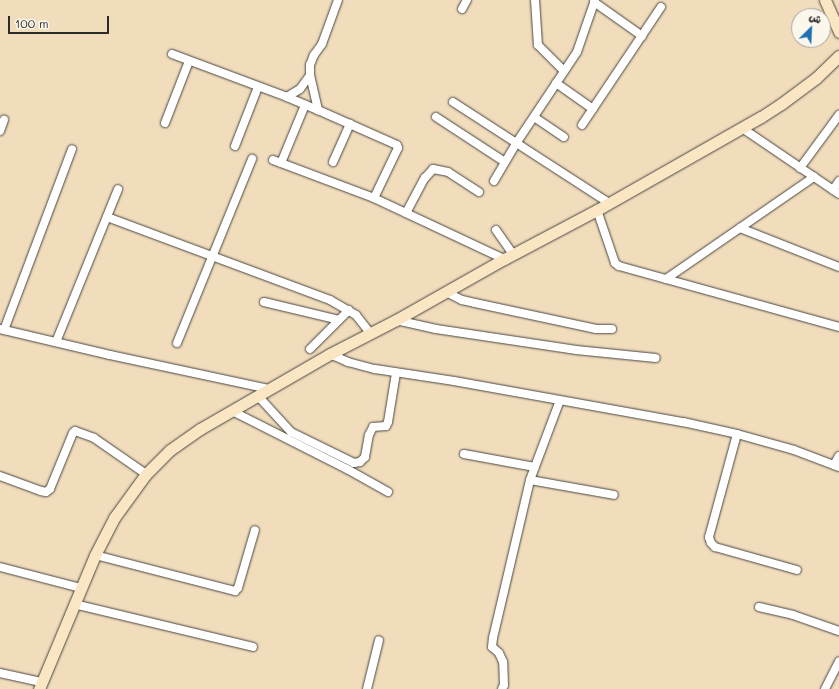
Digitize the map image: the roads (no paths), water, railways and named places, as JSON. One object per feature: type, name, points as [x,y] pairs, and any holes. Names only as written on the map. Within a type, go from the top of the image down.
[{"type":"main road","points":[[825,0],[839,32]]},
{"type":"main road","points":[[40,686],[95,555],[114,518],[146,474],[170,450],[200,429],[330,354],[396,320],[742,128],[781,104],[816,78],[839,56]]},
{"type":"street","points":[[318,110],[310,75],[310,65],[314,55],[322,44],[338,0]]},
{"type":"street","points":[[462,9],[467,0]]},
{"type":"street","points":[[535,0],[538,45],[564,71]]},
{"type":"street","points":[[494,181],[517,142],[580,46],[594,1],[642,36]]},
{"type":"street","points":[[582,125],[661,8]]},
{"type":"street","points":[[172,54],[305,104],[395,143],[398,148],[374,198]]},
{"type":"street","points":[[165,123],[189,61]]},
{"type":"street","points":[[287,97],[300,89],[310,75]]},
{"type":"street","points":[[556,83],[593,109]]},
{"type":"street","points":[[235,146],[258,87]]},
{"type":"street","points":[[453,102],[517,142],[609,203]]},
{"type":"street","points":[[305,104],[277,162],[374,198],[508,257]]},
{"type":"street","points":[[800,168],[839,115]]},
{"type":"street","points":[[534,116],[564,137]]},
{"type":"street","points":[[436,117],[505,162]]},
{"type":"street","points":[[0,131],[4,120]]},
{"type":"street","points":[[333,162],[350,124]]},
{"type":"street","points":[[742,128],[836,192],[839,181]]},
{"type":"street","points":[[72,149],[2,329],[268,389]]},
{"type":"street","points":[[177,343],[252,160]]},
{"type":"street","points":[[406,213],[425,178],[433,169],[448,172],[479,192]]},
{"type":"street","points":[[666,279],[814,177]]},
{"type":"street","points":[[56,342],[118,189]]},
{"type":"street","points":[[596,210],[616,264],[839,327]]},
{"type":"street","points":[[107,217],[323,297],[349,310],[361,320],[370,333]]},
{"type":"street","points":[[740,228],[839,267]]},
{"type":"street","points":[[496,230],[508,257]]},
{"type":"street","points":[[446,292],[462,300],[475,303],[596,329],[612,329]]},
{"type":"street","points":[[264,302],[339,320]]},
{"type":"street","points":[[310,349],[349,310]]},
{"type":"street","points":[[396,320],[436,329],[576,350],[656,358]]},
{"type":"street","points":[[330,354],[363,367],[683,422],[737,434],[794,450],[836,466],[839,456]]},
{"type":"street","points":[[258,396],[291,432],[354,463],[360,462],[365,457],[369,435],[373,427],[386,426],[388,422],[396,373]]},
{"type":"street","points":[[502,689],[504,685],[504,662],[499,653],[492,647],[493,638],[530,480],[560,400]]},
{"type":"street","points":[[232,411],[347,469],[388,492]]},
{"type":"street","points":[[0,476],[46,492],[50,489],[73,433],[76,431],[94,438],[146,474]]},
{"type":"street","points":[[737,434],[709,537],[711,543],[715,546],[797,570]]},
{"type":"street","points":[[464,454],[535,467]]},
{"type":"street","points":[[530,480],[614,495]]},
{"type":"street","points":[[95,555],[235,591],[240,582],[255,530]]},
{"type":"street","points":[[0,567],[81,588]]},
{"type":"street","points":[[74,604],[253,646]]},
{"type":"street","points":[[759,607],[793,615],[839,630]]},
{"type":"street","points":[[367,689],[379,640]]},
{"type":"street","points":[[825,689],[838,666]]},
{"type":"street","points":[[0,673],[40,686]]}]
